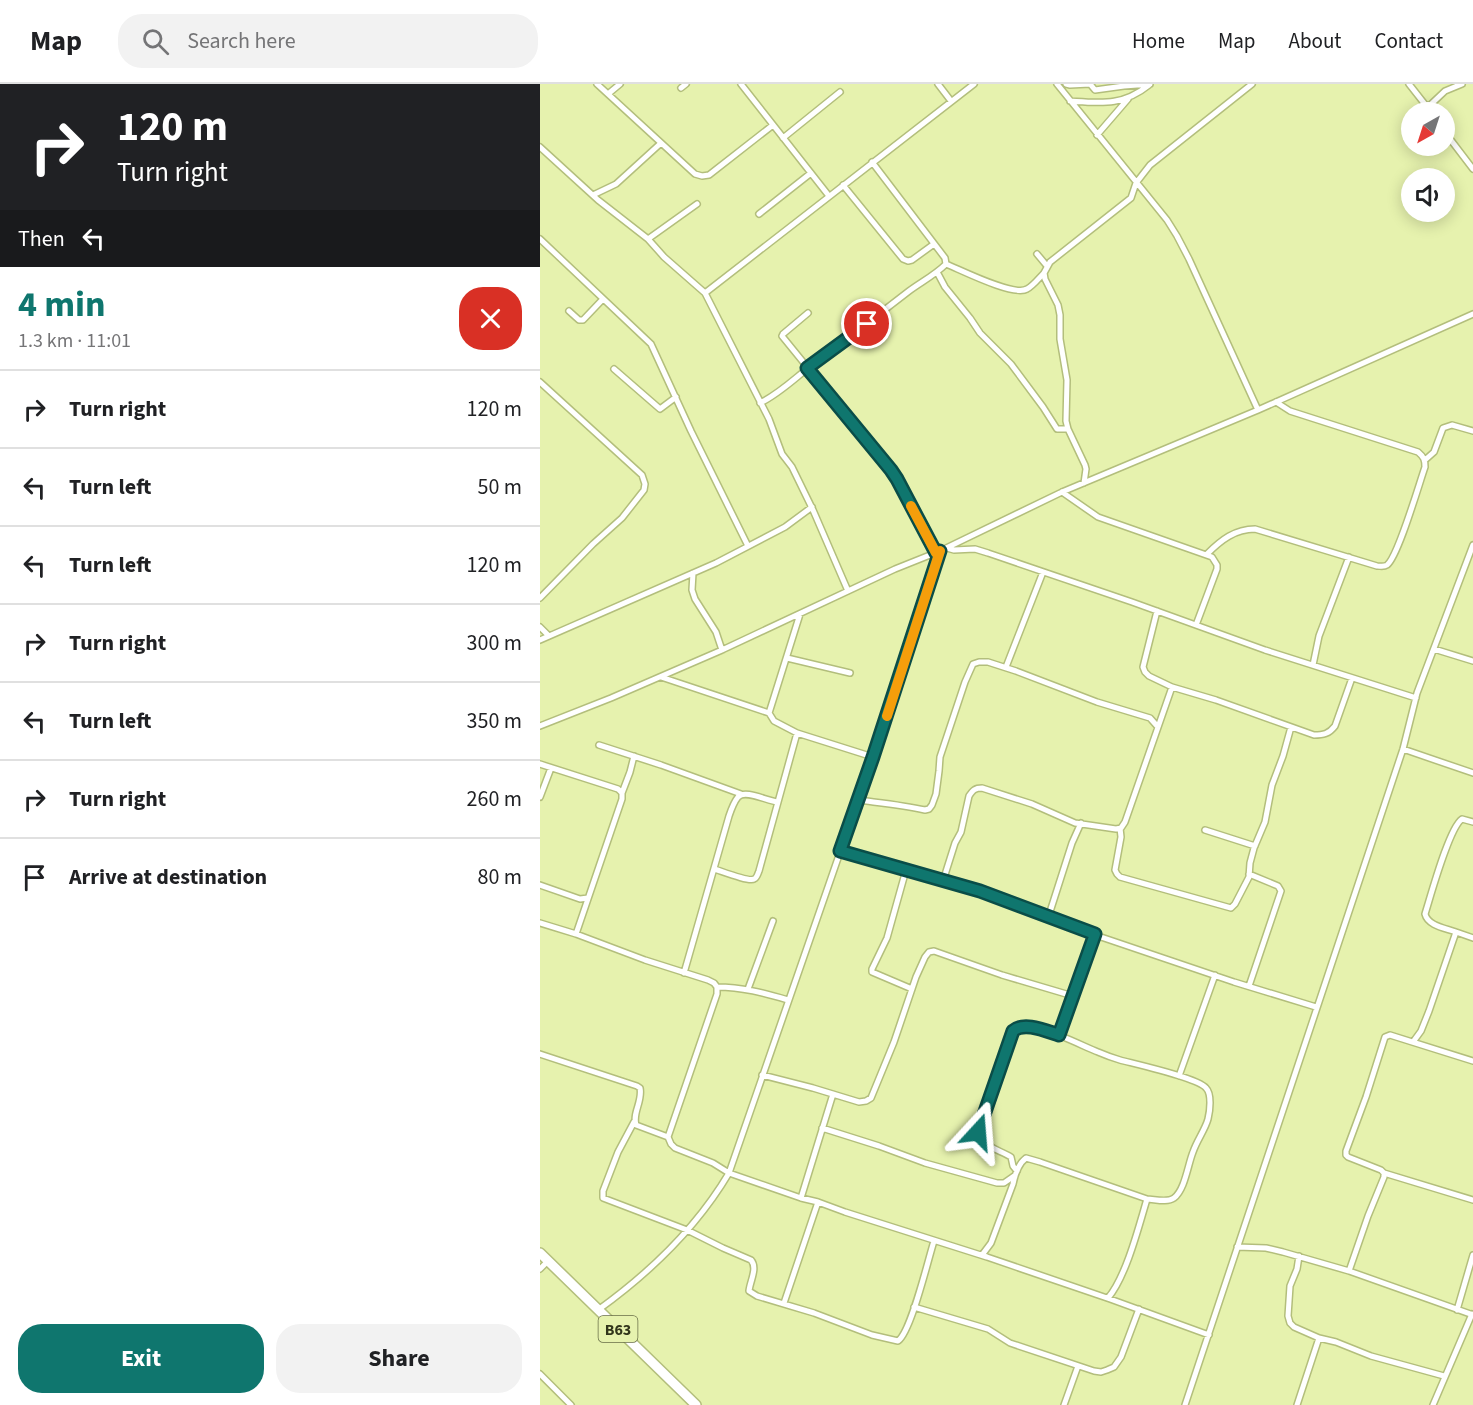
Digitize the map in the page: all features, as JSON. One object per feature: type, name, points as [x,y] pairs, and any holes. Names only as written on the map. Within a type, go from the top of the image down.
[{"type":"highway","name":"B63","points":[[540,1253],[696,1405]]},
{"type":"street","points":[[597,84],[695,174],[702,176],[709,175],[773,125]]},
{"type":"street","points":[[608,94],[620,84]]},
{"type":"street","points":[[681,88],[686,84]]},
{"type":"street","points":[[741,84],[828,196]]},
{"type":"street","points":[[938,84],[951,101]]},
{"type":"street","points":[[705,293],[974,84]]},
{"type":"street","points":[[1057,84],[1167,220],[1177,236],[1258,410]]},
{"type":"street","points":[[1066,84],[1090,84],[1095,90],[1150,84]]},
{"type":"street","points":[[1070,101],[1111,102],[1136,95],[1150,84]]},
{"type":"street","points":[[946,264],[989,283],[1020,291],[1026,290],[1044,273],[1050,262],[1131,198],[1136,183],[1150,165],[1252,84]]},
{"type":"street","points":[[1409,84],[1423,102]]},
{"type":"street","points":[[1435,102],[1444,91],[1462,84]]},
{"type":"street","points":[[783,138],[840,92]]},
{"type":"street","points":[[1097,135],[1129,98]]},
{"type":"street","points":[[593,195],[616,184],[661,143]]},
{"type":"street","points":[[1455,145],[1473,169]]},
{"type":"street","points":[[540,147],[625,223],[648,239],[664,257],[705,293],[769,419],[782,454],[792,467],[812,507],[848,591]]},
{"type":"street","points":[[872,162],[945,258],[946,264]]},
{"type":"street","points":[[759,214],[811,173]]},
{"type":"street","points":[[843,185],[903,259],[912,260],[934,244]]},
{"type":"street","points":[[648,239],[697,204]]},
{"type":"street","points":[[540,239],[651,344],[748,546]]},
{"type":"street","points":[[1037,255],[1047,266]]},
{"type":"street","points":[[760,403],[770,399],[807,368],[946,264]]},
{"type":"street","points":[[937,272],[945,287],[980,333],[1011,364],[1057,429],[1068,429]]},
{"type":"street","points":[[1044,273],[1058,304],[1060,339],[1067,380],[1066,422],[1085,465],[1084,483]]},
{"type":"street","points":[[569,310],[579,320],[583,320],[603,299]]},
{"type":"street","points":[[598,1310],[645,1272],[687,1230],[713,1198],[729,1173],[873,757],[938,552],[891,470],[782,336],[808,313]]},
{"type":"street","points":[[542,726],[722,650],[895,569],[938,552],[1062,492],[1258,410],[1473,314]]},
{"type":"street","points":[[614,369],[660,409],[676,397]]},
{"type":"street","points":[[540,382],[642,475],[645,484],[644,490],[622,518],[540,598]]},
{"type":"street","points":[[1207,554],[1218,543],[1243,529],[1256,529],[1377,566],[1388,564],[1397,547],[1425,467],[1423,456],[1418,452],[1290,411],[1276,402]]},
{"type":"street","points":[[1425,460],[1434,452],[1443,428],[1452,425],[1473,431]]},
{"type":"street","points":[[1062,492],[1098,517],[1207,554],[1216,561],[1217,569],[1196,625]]},
{"type":"street","points":[[540,640],[716,563],[785,527],[812,507]]},
{"type":"street","points":[[1185,1405],[1402,749],[1416,698],[1473,545]]},
{"type":"street","points":[[946,548],[975,549],[1265,650],[1416,698]]},
{"type":"street","points":[[1313,665],[1319,636],[1349,557]]},
{"type":"street","points":[[1006,667],[1043,572]]},
{"type":"street","points":[[693,573],[692,590],[716,632],[722,650]]},
{"type":"street","points":[[1157,611],[1143,667],[1149,676],[1172,687],[1314,735],[1324,735],[1331,732],[1335,726],[1352,678]]},
{"type":"street","points":[[769,713],[800,614]]},
{"type":"street","points":[[540,627],[549,636]]},
{"type":"street","points":[[1434,649],[1473,661]]},
{"type":"street","points":[[787,658],[850,672]]},
{"type":"street","points":[[858,800],[925,810],[932,806],[938,785],[940,757],[965,682],[974,664],[979,662],[1006,667],[1097,702],[1150,718],[1158,727]]},
{"type":"street","points":[[661,677],[769,713],[774,721],[797,733],[873,757]]},
{"type":"street","points":[[943,881],[955,843],[961,832],[969,796],[976,788],[1022,800],[1075,823],[1116,830],[1120,828],[1125,822],[1172,687]]},
{"type":"street","points":[[1150,718],[1164,710]]},
{"type":"street","points":[[1120,828],[1121,837],[1115,870],[1120,877],[1231,908],[1246,885],[1272,785],[1291,727]]},
{"type":"street","points":[[714,869],[747,879],[756,878],[797,733]]},
{"type":"street","points":[[599,745],[741,794],[777,802]]},
{"type":"street","points":[[1402,749],[1473,773]]},
{"type":"street","points":[[576,934],[622,799],[634,756]]},
{"type":"street","points":[[540,764],[618,789],[622,793]]},
{"type":"street","points":[[540,797],[551,768]]},
{"type":"street","points":[[684,973],[729,816],[741,794]]},
{"type":"street","points":[[1473,822],[1462,819],[1457,823],[1425,914],[1426,920],[1431,923],[1473,938]]},
{"type":"street","points":[[1048,918],[1072,843],[1081,823]]},
{"type":"street","points":[[1205,830],[1255,846]]},
{"type":"street","points":[[840,851],[994,896],[1048,918],[1316,1007]]},
{"type":"street","points":[[906,870],[887,938],[872,969],[874,974],[912,989]]},
{"type":"street","points":[[1249,874],[1278,885],[1281,891],[1249,986]]},
{"type":"street","points":[[540,885],[580,899],[588,898]]},
{"type":"street","points":[[580,899],[585,908]]},
{"type":"street","points":[[748,990],[773,921]]},
{"type":"street","points":[[540,923],[708,980],[717,987],[717,994],[668,1137],[675,1148],[713,1163],[729,1173],[1108,1298],[1209,1335]]},
{"type":"street","points":[[1413,1042],[1421,1031],[1429,1011],[1456,932]]},
{"type":"street","points":[[1059,1035],[1095,934]]},
{"type":"street","points":[[762,1076],[859,1102],[871,1098],[894,1042],[912,989],[929,952],[934,951],[1002,975],[1073,996]]},
{"type":"street","points":[[1179,1076],[1215,975]]},
{"type":"street","points":[[717,987],[757,990],[788,1000]]},
{"type":"street","points":[[982,1256],[991,1243],[1016,1173],[1026,1158],[1147,1199],[1168,1200],[1173,1198],[1182,1185],[1208,1118],[1208,1089],[1179,1076],[1116,1058],[1059,1035],[1035,1028],[1022,1026],[1017,1028],[1013,1031],[978,1132],[981,1141],[1011,1157],[1016,1173]]},
{"type":"street","points":[[1473,1061],[1390,1035],[1385,1037],[1346,1151],[1348,1158],[1384,1173],[1473,1200]]},
{"type":"street","points":[[540,1054],[640,1088],[641,1095],[634,1122],[618,1152],[603,1191],[603,1198],[687,1230],[751,1260],[754,1267],[749,1291],[757,1296],[784,1303],[872,1335],[898,1341],[904,1336],[934,1241]]},
{"type":"street","points":[[801,1198],[833,1094]]},
{"type":"street","points":[[634,1122],[639,1127],[668,1137]]},
{"type":"street","points":[[822,1128],[925,1163],[997,1183],[1004,1183],[1016,1173]]},
{"type":"street","points":[[1349,1272],[1384,1173]]},
{"type":"street","points":[[1108,1298],[1116,1287],[1129,1255],[1147,1199]]},
{"type":"street","points":[[784,1303],[818,1202]]},
{"type":"street","points":[[1237,1247],[1266,1248],[1299,1257],[1472,1315],[1432,1405]]},
{"type":"street","points":[[1457,1310],[1473,1255]]},
{"type":"street","points":[[1299,1257],[1290,1286],[1288,1316],[1294,1327],[1371,1356],[1444,1376]]},
{"type":"street","points":[[540,1269],[548,1261]]},
{"type":"street","points":[[914,1307],[988,1329],[1010,1343],[1101,1372],[1114,1367],[1121,1357],[1139,1309]]},
{"type":"street","points":[[1297,1405],[1319,1338]]},
{"type":"street","points":[[1064,1405],[1078,1366]]},
{"type":"street","points":[[540,1374],[571,1405]]},
{"type":"slow traffic","points":[[887,716],[940,551],[936,553],[911,506]]},
{"type":"route","points":[[867,324],[807,368],[891,470],[936,553],[940,551],[840,851],[980,891],[1095,934],[1059,1035],[1022,1026],[1013,1031],[978,1132]]}]
